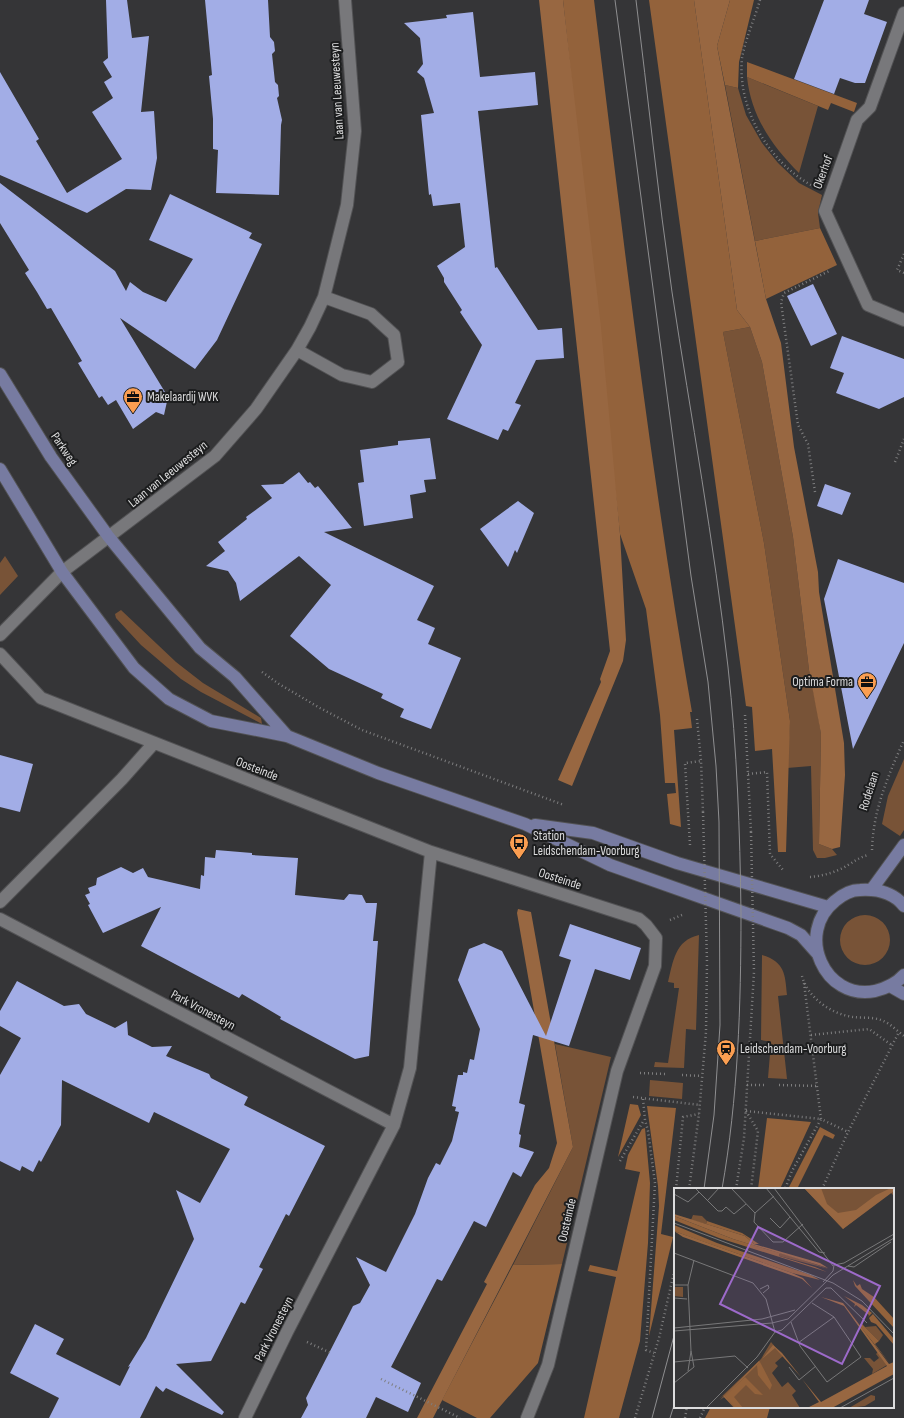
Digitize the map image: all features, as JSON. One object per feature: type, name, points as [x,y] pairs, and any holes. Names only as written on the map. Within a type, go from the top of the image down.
[{"type":"street","name":"Laan van Leeuwesteyn","points":[[108,536],[128,523],[215,456],[256,409],[297,350],[324,297],[347,204],[355,131],[345,0]]},
{"type":"street","name":"Okerhof","points":[[904,13],[870,107],[857,120],[830,193],[825,211],[868,305],[904,320]]},
{"type":"street","points":[[297,350],[342,376],[372,382],[398,362],[394,335],[371,314],[324,297]]},
{"type":"street","name":"Parkweg","points":[[0,374],[51,457],[108,536]]},
{"type":"street","points":[[0,469],[62,572],[134,668],[169,699],[211,721],[287,736],[378,773],[525,824],[610,865],[788,928],[801,935],[817,953],[824,968],[835,981],[850,990],[868,992],[890,986],[904,975]]},
{"type":"street","points":[[0,635],[62,572],[108,536],[200,648],[235,678],[287,736]]},
{"type":"street","name":"Oosteinde","points":[[0,654],[41,698],[431,852],[639,920],[646,925],[656,938],[655,966],[617,1071],[548,1365],[527,1418]]},
{"type":"street","points":[[0,902],[122,779],[154,743]]},
{"type":"street","points":[[525,824],[593,833],[678,863],[828,907]]},
{"type":"street","points":[[872,889],[904,845]]},
{"type":"street","name":"Park Vronesteyn","points":[[245,1418],[287,1332],[394,1125],[410,1068],[431,852]]},
{"type":"street","points":[[817,953],[815,937],[819,921],[828,907],[840,896],[856,890],[872,889],[889,894],[903,902]]},
{"type":"street","name":"Park Vronesteyn","points":[[0,919],[394,1125]]},
{"type":"street","points":[[890,986],[904,994]]},
{"type":"path","points":[[760,0],[742,58],[743,93],[748,111],[768,145],[795,176],[830,193]]},
{"type":"path","points":[[904,254],[898,270],[904,273]]},
{"type":"path","points":[[815,492],[808,444],[798,424],[781,302],[784,293],[848,262]]},
{"type":"path","points":[[895,462],[904,439]]},
{"type":"path","points":[[261,671],[279,684],[320,708],[362,730],[508,785],[566,805]]},
{"type":"path","points":[[736,1188],[744,1138],[754,972],[752,832],[745,715]]},
{"type":"path","points":[[689,1188],[700,1105],[706,1032],[707,962],[703,812],[701,761],[697,718]]},
{"type":"path","name":"Rodelaan","points":[[872,855],[875,818],[885,784],[904,740]]},
{"type":"path","points":[[683,843],[690,845],[684,763],[701,761]]},
{"type":"path","points":[[748,774],[767,772],[770,854],[788,875]]},
{"type":"path","points":[[785,1188],[792,1171],[821,1119],[804,982]]},
{"type":"path","points":[[811,1035],[869,1030],[893,1046]]},
{"type":"path","points":[[822,1188],[848,1132],[899,1032]]},
{"type":"path","points":[[682,1075],[702,1076]]},
{"type":"path","points":[[747,1085],[765,1085]]},
{"type":"path","points":[[780,1085],[818,1086]]},
{"type":"path","points":[[639,1098],[643,1100],[700,1105]]},
{"type":"path","points":[[643,1100],[644,1120],[648,1131],[655,1183],[646,1350],[654,1353]]},
{"type":"path","points":[[746,1111],[821,1119],[848,1132]]},
{"type":"path","points":[[746,1111],[758,1131],[751,1188]]},
{"type":"path","points":[[676,1188],[683,1117],[699,1114]]},
{"type":"path","points":[[635,1418],[654,1353],[674,1272]]},
{"type":"path","points":[[287,1332],[331,1353]]},
{"type":"path","points":[[381,1379],[425,1399],[460,1418]]},
{"type":"path","points":[[685,1418],[687,1408]]},
{"type":"path","points":[[700,1418],[705,1408]]},
{"type":"shaded area","points":[[539,0],[563,0],[601,327],[620,534],[626,640],[623,661],[572,786],[558,780],[601,682],[600,679],[610,651]]},
{"type":"shaded area","points":[[563,0],[594,0],[627,268],[663,535],[692,712],[690,712],[692,728],[674,730],[681,827],[670,824],[667,794],[676,793],[675,783],[665,783],[660,715],[646,609],[620,534]]},
{"type":"shaded area","points":[[649,0],[694,0],[737,310],[750,327],[723,332],[764,543],[790,721],[786,852],[778,852],[772,749],[755,751],[752,707],[746,706]]},
{"type":"shaded area","points":[[694,0],[730,0],[717,46],[766,299],[781,343],[794,447],[818,572],[819,592],[844,743],[845,775],[840,847],[832,849],[819,844],[821,734],[809,670],[793,537],[762,362],[750,327],[737,310]]},
{"type":"shaded area","points":[[730,0],[754,0],[739,62],[738,88],[725,85],[717,46]]},
{"type":"shaded area","points":[[747,62],[857,103],[854,112],[831,103],[828,110],[747,77]]},
{"type":"shaded area","points":[[747,77],[818,106],[799,173],[780,152],[764,130],[753,105]]},
{"type":"shaded area","points":[[725,85],[738,88],[746,115],[762,143],[778,163],[799,183],[822,195],[818,213],[820,228],[755,241]]},
{"type":"shaded area","points":[[820,228],[837,265],[766,299],[755,241]]},
{"type":"shaded area","points":[[750,327],[762,362],[793,537],[809,670],[821,734],[819,844],[832,849],[837,855],[825,858],[817,858],[813,850],[811,766],[787,768],[790,721],[764,543],[723,332]]},
{"type":"shaded area","points":[[5,556],[18,576],[0,595],[0,563]]},
{"type":"shaded area","points":[[121,610],[176,662],[203,683],[261,718],[262,724],[201,692],[181,679],[141,645],[116,618],[115,614]]},
{"type":"shaded area","points":[[904,759],[904,830],[900,836],[882,824],[888,796]]},
{"type":"shaded area","points":[[518,909],[531,912],[573,1147],[433,1418],[417,1418],[487,1284],[484,1282],[535,1185],[549,1168],[557,1143],[517,913]]},
{"type":"shaded area","points":[[860,915],[870,915],[883,922],[890,935],[890,945],[883,958],[870,965],[860,965],[851,961],[844,954],[840,945],[840,935],[844,926],[851,919]]},
{"type":"shaded area","points":[[699,935],[696,1030],[686,1029],[684,1068],[654,1067],[655,1062],[668,1063],[679,988],[674,988],[674,983],[668,982],[676,953],[685,942]]},
{"type":"shaded area","points":[[762,955],[775,961],[779,965],[784,975],[787,995],[778,996],[787,1079],[768,1078],[771,1042],[761,1040]]},
{"type":"shaded area","points":[[555,1044],[611,1057],[562,1264],[513,1265],[573,1147]]},
{"type":"shaded area","points":[[650,1080],[683,1083],[682,1099],[649,1096]]},
{"type":"shaded area","points":[[630,1104],[638,1105],[641,1115],[618,1157]]},
{"type":"shaded area","points":[[647,1106],[676,1108],[661,1234],[673,1237],[649,1336],[659,1206],[658,1186]]},
{"type":"shaded area","points":[[767,1118],[811,1122],[780,1188],[758,1188]]},
{"type":"shaded area","points":[[820,1127],[835,1135],[833,1139],[824,1135],[798,1188],[789,1188]]},
{"type":"shaded area","points":[[645,1128],[650,1183],[648,1243],[640,1341],[619,1418],[584,1418],[616,1277],[588,1271],[590,1265],[617,1271],[640,1172],[625,1169],[628,1155],[642,1129]]},
{"type":"shaded area","points":[[562,1264],[538,1363],[490,1418],[477,1418],[442,1400],[513,1265]]},
{"type":"shaded area","points":[[710,1408],[770,1408],[767,1418],[705,1418]]},
{"type":"building","points":[[106,0],[127,0],[132,38],[149,36],[141,112],[154,111],[157,158],[151,190],[126,189],[87,213],[0,175],[0,72],[39,139],[36,141],[67,193],[122,159],[92,112],[113,98],[104,82],[112,77],[103,62],[108,58]]},
{"type":"building","points":[[205,0],[268,0],[270,37],[274,42],[275,51],[272,54],[275,82],[278,85],[279,96],[277,98],[282,120],[279,195],[216,193],[218,150],[213,149],[213,119],[209,76],[212,75]]},
{"type":"building","points":[[824,0],[869,0],[864,14],[887,22],[865,83],[855,83],[840,78],[834,94],[794,79]]},
{"type":"building","points":[[473,12],[480,77],[535,72],[538,105],[478,111],[495,268],[497,267],[538,330],[562,328],[564,358],[536,360],[515,403],[521,405],[508,431],[503,429],[498,440],[447,419],[482,345],[460,312],[462,310],[444,282],[444,278],[437,266],[465,247],[460,203],[433,206],[431,194],[429,195],[421,115],[434,113],[424,78],[417,72],[423,64],[420,38],[404,23],[447,18],[446,15]]},
{"type":"building","points":[[0,183],[115,271],[126,291],[130,282],[143,292],[166,302],[193,259],[149,240],[170,194],[252,233],[249,238],[262,244],[217,340],[195,369],[120,318],[168,397],[164,415],[156,412],[133,429],[116,400],[108,405],[102,396],[99,398],[78,363],[82,361],[51,308],[47,309],[25,273],[29,270],[0,223]]},
{"type":"building","points":[[813,284],[837,334],[811,346],[787,296]]},
{"type":"building","points":[[842,336],[904,359],[904,397],[879,409],[836,393],[844,373],[830,368]]},
{"type":"building","points":[[430,438],[436,479],[424,480],[426,492],[410,495],[413,518],[364,526],[358,483],[364,482],[360,450],[398,445],[398,441]]},
{"type":"building","points":[[299,472],[308,483],[310,482],[315,488],[318,486],[352,528],[324,532],[434,586],[417,620],[435,628],[428,644],[461,658],[431,729],[400,717],[404,709],[381,698],[383,694],[329,669],[290,636],[331,585],[299,556],[240,601],[236,583],[228,571],[206,566],[225,551],[218,542],[247,519],[246,517],[272,498],[261,485],[283,484]]},
{"type":"building","points":[[825,484],[851,493],[842,515],[817,506]]},
{"type":"building","points":[[518,501],[534,513],[517,553],[515,550],[508,567],[480,529]]},
{"type":"building","points":[[838,559],[904,583],[904,643],[853,749],[824,599]]},
{"type":"building","points":[[0,755],[33,764],[20,812],[0,807]]},
{"type":"building","points":[[216,850],[252,853],[252,855],[298,858],[295,895],[344,900],[349,894],[362,895],[366,903],[377,903],[373,941],[378,941],[369,1056],[355,1059],[280,1019],[281,1017],[242,994],[239,998],[141,946],[161,907],[103,933],[88,905],[90,904],[85,895],[90,893],[88,888],[96,885],[97,878],[121,867],[133,873],[143,868],[148,877],[200,889],[201,875],[204,876],[205,857],[215,858]]},
{"type":"building","points":[[570,924],[641,948],[630,980],[595,969],[569,1046],[533,1035],[519,1103],[525,1105],[519,1134],[521,1135],[519,1147],[534,1152],[521,1177],[513,1172],[486,1227],[474,1221],[442,1281],[437,1279],[391,1367],[421,1383],[408,1412],[376,1397],[366,1418],[301,1418],[308,1405],[306,1398],[353,1306],[360,1303],[370,1285],[356,1257],[386,1272],[415,1214],[428,1178],[436,1163],[440,1165],[452,1141],[459,1112],[455,1111],[456,1107],[452,1106],[458,1075],[463,1075],[463,1072],[467,1073],[470,1059],[474,1060],[480,1029],[458,980],[469,949],[484,943],[502,951],[546,1036],[571,960],[559,956]]},
{"type":"building","points":[[17,981],[64,1006],[79,1004],[86,1014],[115,1028],[127,1021],[128,1035],[152,1047],[172,1046],[166,1056],[209,1074],[211,1078],[248,1097],[244,1105],[325,1146],[289,1216],[286,1214],[259,1267],[263,1269],[245,1304],[241,1302],[211,1361],[176,1364],[224,1412],[222,1415],[166,1388],[163,1392],[156,1386],[140,1418],[49,1418],[59,1398],[10,1373],[35,1324],[64,1339],[56,1354],[120,1386],[130,1366],[128,1367],[146,1338],[194,1239],[176,1190],[200,1203],[230,1149],[154,1112],[149,1123],[62,1080],[61,1125],[41,1162],[39,1160],[33,1172],[22,1166],[20,1171],[0,1161],[0,1075],[21,1038],[0,1026],[0,1011]]},
{"type":"tram line","points":[[615,0],[691,576],[708,682],[716,766],[719,822],[720,1025],[714,1115],[704,1188]]},
{"type":"tram line","points":[[636,0],[667,256],[716,573],[734,728],[740,852],[740,983],[738,1052],[732,1121],[722,1188]]},
{"type":"tram line","points":[[652,1418],[674,1336]]},
{"type":"tram line","points":[[670,1418],[674,1405]]},
{"type":"place","name":"Makelaardij WVK","points":[[133,414]]},
{"type":"place","name":"Optima Forma","points":[[867,699]]},
{"type":"place","name":"Station Leidschendam-Voorburg","points":[[519,860]]},
{"type":"place","name":"Leidschendam-Voorburg","points":[[726,1066]]}]
